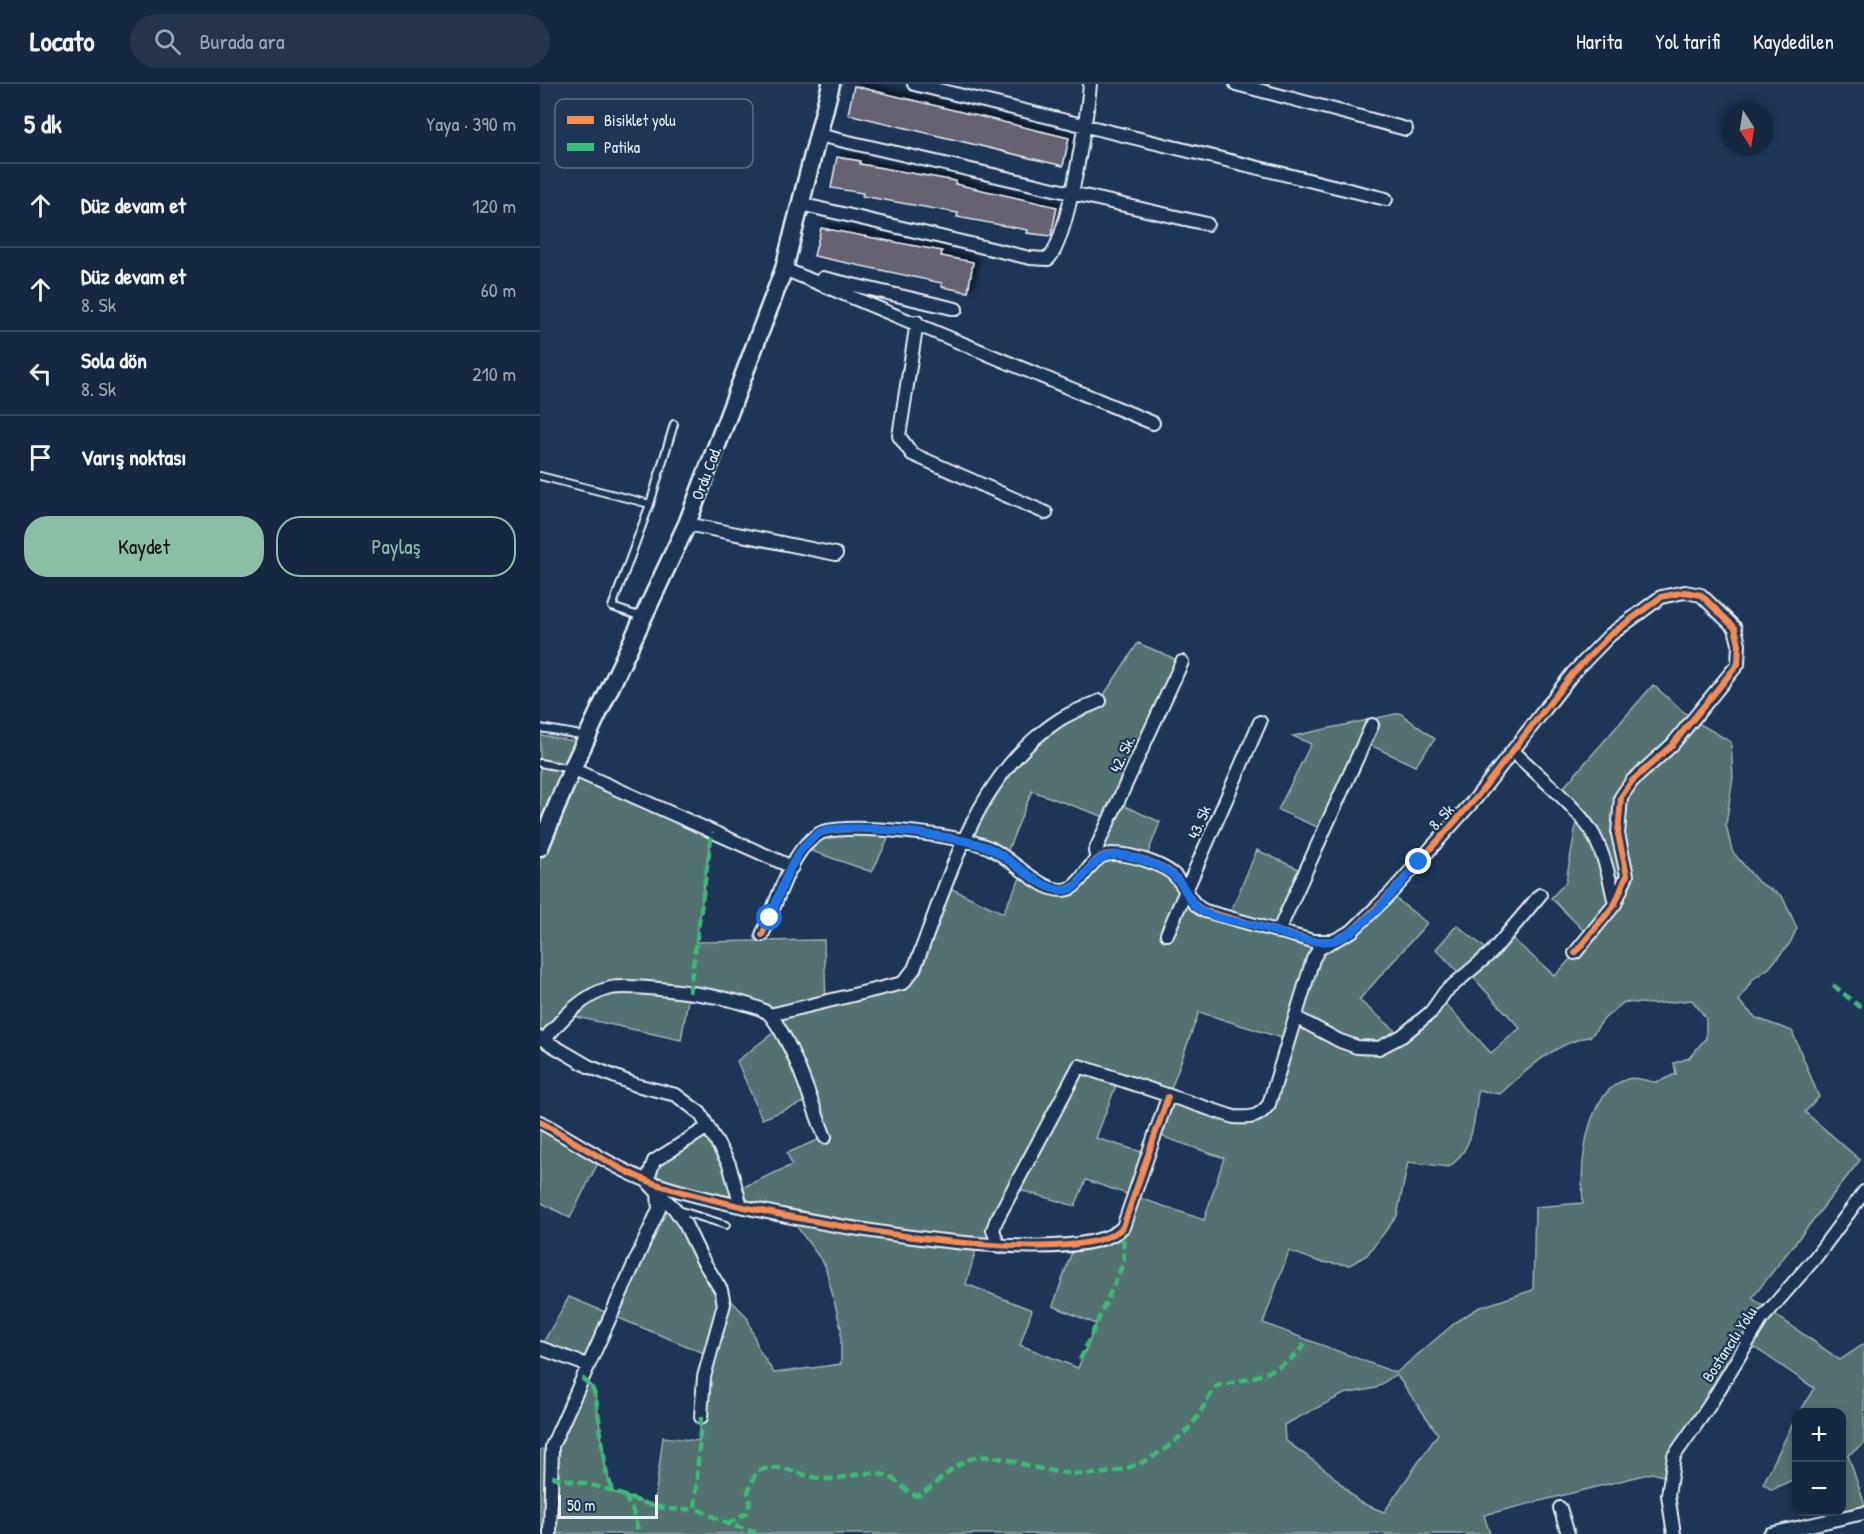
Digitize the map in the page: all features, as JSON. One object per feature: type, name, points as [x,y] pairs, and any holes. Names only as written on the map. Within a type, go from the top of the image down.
[{"type":"main road","name":"Ordu Cad.","points":[[540,847],[572,769],[645,618],[687,524],[784,269],[831,84]]},
{"type":"street","points":[[914,84],[1386,199]]},
{"type":"street","points":[[800,204],[1042,260],[1048,259],[1056,249],[1070,193],[1086,125],[1090,84]]},
{"type":"street","points":[[1236,84],[1406,129]]},
{"type":"street","points":[[818,135],[1207,224]]},
{"type":"street","points":[[784,269],[956,309]]},
{"type":"street","points":[[784,269],[917,322],[1153,423]]},
{"type":"street","points":[[917,322],[900,436],[912,454],[1046,513]]},
{"type":"street","points":[[687,524],[836,554]]},
{"type":"street","name":"8. Sk","points":[[1168,1097],[1234,1117],[1251,1118],[1261,1115],[1269,1104],[1313,959],[1319,949],[1352,931],[1390,894],[1476,798],[1573,673],[1610,635],[1661,597],[1685,592],[1701,595],[1735,628],[1739,644],[1738,664],[1672,745],[1632,781],[1621,796],[1618,834],[1627,875],[1615,904]]},
{"type":"street","name":"42. Sk.","points":[[1097,860],[1095,851],[1182,662]]},
{"type":"street","points":[[770,1015],[903,983],[914,969],[979,808],[1003,771],[1060,720],[1100,701]]},
{"type":"street","name":"43. Sk","points":[[1167,934],[1260,722]]},
{"type":"street","points":[[1278,932],[1372,725]]},
{"type":"street","points":[[1513,751],[1578,814],[1592,832],[1602,853],[1615,904],[1575,953]]},
{"type":"street","points":[[572,769],[792,867]]},
{"type":"street","points":[[762,935],[792,867],[803,848],[821,832],[845,828],[915,833],[991,849],[1048,887],[1063,891],[1076,885],[1097,860],[1112,854],[1144,861],[1172,873],[1196,907],[1205,911],[1313,941],[1333,940]]},
{"type":"street","points":[[1295,1017],[1340,1041],[1357,1047],[1379,1048],[1402,1036],[1431,1012],[1445,992],[1491,953],[1540,896]]},
{"type":"street","points":[[741,1206],[729,1164],[700,1113],[676,1095],[636,1085],[588,1066],[542,1039],[587,998],[611,988],[663,988],[756,1006],[770,1015],[795,1063],[825,1137]]},
{"type":"street","points":[[540,1122],[647,1181],[741,1206],[877,1231],[977,1246],[1037,1247],[1103,1241],[1116,1235],[1123,1227],[1168,1097],[1079,1066],[996,1221],[993,1230],[999,1246]]},
{"type":"street","points":[[647,1181],[654,1161],[708,1127]]},
{"type":"street","points":[[647,1181],[674,1208],[721,1290],[724,1304],[704,1377],[701,1417]]},
{"type":"street","name":"Bostancılı Yolu","points":[[1674,1534],[1668,1495],[1674,1456],[1709,1406],[1761,1320],[1815,1258],[1864,1192]]},
{"type":"street","points":[[550,1534],[546,1448],[588,1365],[658,1209],[658,1193]]},
{"type":"street","points":[[540,1348],[588,1365]]},
{"type":"street","points":[[1560,1508],[1568,1534]]},
{"type":"street","points":[[1770,1534],[1818,1529],[1864,1513]]},
{"type":"lane","points":[[645,618],[612,608],[650,504],[674,424]]},
{"type":"lane","points":[[540,476],[650,504]]},
{"type":"lane","points":[[540,728],[588,736]]},
{"type":"lane","points":[[540,763],[572,769]]},
{"type":"lane","points":[[674,1208],[699,1219],[726,1225]]},
{"type":"green space","points":[[1138,643],[1182,662],[1118,803],[1160,822],[1145,861],[1158,866],[1188,896],[1228,918],[1257,850],[1305,872],[1279,931],[1333,941],[1390,894],[1427,923],[1359,1000],[1402,1036],[1440,998],[1491,1053],[1520,1028],[1468,972],[1462,976],[1436,949],[1457,925],[1491,953],[1507,934],[1555,976],[1590,937],[1551,898],[1566,882],[1578,814],[1557,795],[1653,685],[1693,720],[1731,742],[1733,777],[1726,825],[1732,851],[1758,882],[1782,896],[1797,928],[1790,943],[1769,968],[1752,980],[1739,1001],[1756,1018],[1792,1031],[1819,1097],[1805,1112],[1860,1160],[1752,1298],[1840,1360],[1864,1344],[1864,1444],[1848,1455],[1864,1502],[1864,1513],[1841,1518],[1840,1516],[1846,1516],[1846,1408],[1802,1408],[1814,1388],[1748,1343],[1674,1456],[1670,1478],[1652,1473],[1484,1515],[1490,1534],[540,1534],[540,1450],[552,1446],[582,1378],[592,1387],[596,1398],[606,1471],[613,1492],[654,1506],[663,1437],[699,1441],[704,1377],[709,1355],[611,1315],[587,1365],[540,1348],[569,1297],[610,1314],[659,1209],[658,1193],[721,1290],[747,1317],[759,1350],[774,1373],[841,1364],[841,1328],[825,1265],[789,1216],[647,1181],[649,1171],[708,1127],[739,1189],[792,1165],[787,1153],[825,1137],[810,1100],[762,1119],[737,1061],[778,1029],[770,1015],[689,994],[681,1040],[568,1015],[540,1038],[540,735],[585,743],[573,769],[712,832],[696,942],[824,940],[826,1002],[903,983],[946,886],[1003,913],[1024,870],[1063,891],[1081,879],[1110,819],[1032,791],[1005,857],[964,842],[979,808],[1039,735],[1100,701]],"holes":[[[1692,1000],[1706,1018],[1706,1038],[1689,1058],[1674,1063],[1676,1074],[1657,1082],[1627,1079],[1613,1087],[1602,1099],[1593,1115],[1584,1152],[1583,1203],[1535,1207],[1533,1290],[1478,1308],[1456,1322],[1396,1373],[1263,1323],[1289,1251],[1320,1262],[1350,1265],[1367,1255],[1397,1216],[1408,1162],[1449,1167],[1457,1159],[1464,1151],[1472,1132],[1478,1090],[1500,1094],[1553,1051],[1591,1036],[1604,1019],[1624,1002],[1653,1004]],[[1199,1012],[1288,1040],[1261,1115],[1237,1116],[1237,1110],[1168,1097]],[[1118,1080],[1168,1097],[1155,1134],[1224,1158],[1204,1220],[1134,1196],[1148,1154],[1096,1138]],[[1086,1180],[1133,1196],[1116,1235],[1075,1243],[1053,1306],[1096,1324],[1078,1368],[1020,1345],[1032,1310],[966,1284],[977,1246],[995,1238],[1013,1188],[1075,1206]],[[1396,1374],[1438,1434],[1384,1512],[1359,1502],[1330,1473],[1285,1440],[1284,1425],[1344,1394],[1376,1388]]]},
{"type":"green space","points":[[1400,713],[1435,739],[1415,766],[1364,742],[1324,830],[1278,810],[1311,744],[1293,736]]},
{"type":"green space","points":[[892,831],[872,872],[803,848],[821,832]]},
{"type":"green space","points":[[540,1122],[601,1157],[570,1218],[540,1202]]},
{"type":"green space","points":[[1792,1425],[1792,1480],[1772,1490],[1763,1484]]},
{"type":"building","points":[[854,86],[1069,138],[1063,166],[848,114]]},
{"type":"building","points":[[837,157],[860,161],[860,164],[956,181],[955,184],[1057,207],[1051,236],[1027,233],[1028,230],[957,217],[958,213],[862,196],[863,193],[831,188]]},
{"type":"building","points":[[821,228],[942,251],[941,256],[973,262],[968,292],[942,287],[942,283],[814,256]]},
{"type":"marked path","points":[[689,993],[712,832]]},
{"type":"marked path","points":[[1833,985],[1864,1010]]},
{"type":"marked path","points":[[1080,1360],[1124,1262],[1123,1227]]},
{"type":"marked path","points":[[728,1524],[746,1513],[750,1503],[748,1492],[756,1472],[766,1469],[784,1469],[828,1479],[864,1473],[879,1474],[891,1478],[917,1496],[963,1462],[977,1457],[1002,1458],[1055,1472],[1076,1474],[1096,1474],[1134,1466],[1169,1446],[1186,1431],[1217,1386],[1255,1377],[1280,1366],[1291,1359],[1307,1340]]},
{"type":"marked path","points":[[582,1378],[592,1387],[596,1398],[606,1471],[613,1492]]},
{"type":"marked path","points":[[701,1417],[695,1508],[728,1524],[761,1534]]},
{"type":"marked path","points":[[552,1477],[602,1488],[659,1507],[683,1510],[695,1508]]},
{"type":"marked path","points":[[625,1496],[633,1511],[639,1534]]},
{"type":"cycle path","points":[[762,935],[790,869],[804,847],[823,832],[858,829],[933,835],[976,843],[998,852],[1043,885],[1062,890],[1071,888],[1089,867],[1103,856],[1120,854],[1136,857],[1161,866],[1173,874],[1195,904],[1205,911],[1313,941],[1333,941],[1352,931],[1390,894],[1476,798],[1573,673],[1610,635],[1661,597],[1685,592],[1701,595],[1735,628],[1739,644],[1738,664],[1672,745],[1632,781],[1621,797],[1618,834],[1627,875],[1615,904],[1575,953]]},
{"type":"cycle path","points":[[540,1122],[634,1175],[686,1193],[816,1222],[893,1234],[970,1243],[1038,1246],[1091,1242],[1123,1227],[1168,1097]]},
{"type":"route","points":[[770,918],[792,867],[803,848],[821,832],[845,828],[915,833],[981,845],[1019,866],[1048,887],[1063,891],[1076,885],[1093,863],[1102,856],[1112,854],[1131,857],[1172,873],[1196,907],[1313,941],[1333,940],[1352,931],[1419,862]]}]
